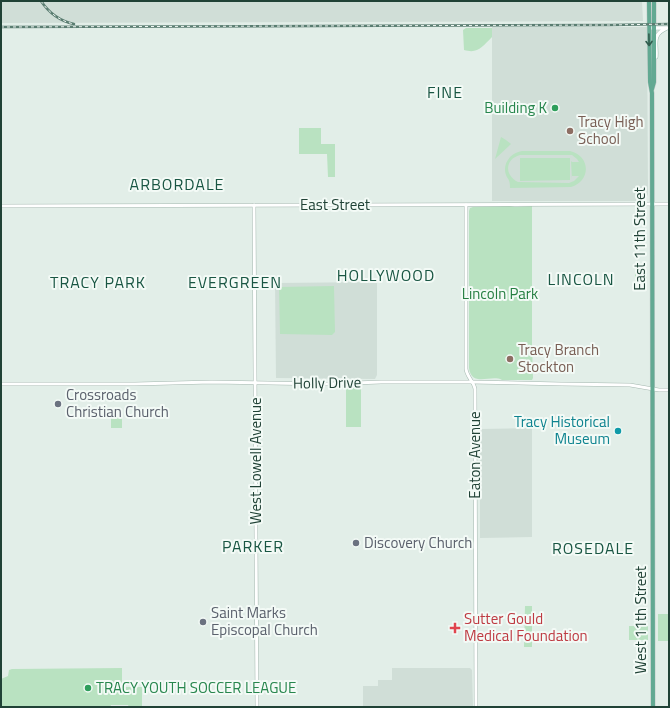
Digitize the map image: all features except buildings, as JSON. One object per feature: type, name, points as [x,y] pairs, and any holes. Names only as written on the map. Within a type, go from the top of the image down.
[{"type":"main road","name":"East 11th Street","points":[[649,1],[650,82],[652,90],[652,389]]},
{"type":"main road","name":"East 11th Street","points":[[652,90],[654,82],[654,1]]},
{"type":"main road","points":[[649,28],[668,28]]},
{"type":"main road","points":[[654,64],[657,36],[659,32],[668,28]]},
{"type":"main road","name":"West 11th Street","points":[[652,389],[653,707]]},
{"type":"street","name":"Eaton Avenue","points":[[466,204],[466,373],[475,389],[476,707]]},
{"type":"street","name":"East Street","points":[[1,206],[669,204]]},
{"type":"street","name":"West Lowell Avenue","points":[[254,205],[257,707]]},
{"type":"street","name":"Holly Drive","points":[[1,384],[255,382],[328,384],[381,382],[471,382],[630,385],[669,390]]},
{"type":"shaded area","points":[[1,1],[642,1],[643,21],[1,23]]},
{"type":"shaded area","name":"Tracy High School","points":[[492,27],[647,27],[648,194],[646,199],[642,201],[492,201]]},
{"type":"shaded area","points":[[377,282],[377,375],[375,379],[276,378],[275,283]]},
{"type":"shaded area","points":[[532,428],[532,537],[480,538],[480,429]]},
{"type":"shaded area","points":[[392,668],[470,668],[472,670],[473,707],[363,707],[363,686],[378,686],[378,680],[392,680]]},
{"type":"green space","points":[[466,28],[492,28],[492,37],[480,49],[473,51],[464,50],[463,30]]},
{"type":"green space","points":[[299,128],[321,128],[321,144],[335,144],[335,177],[328,177],[327,154],[299,154]]},
{"type":"green space","points":[[501,137],[511,144],[495,159]]},
{"type":"green space","points":[[570,151],[582,158],[585,163],[585,174],[578,184],[571,187],[510,188],[510,182],[506,175],[505,167],[508,160],[518,152]],"holes":[[[520,155],[572,155],[579,162],[571,161],[572,180],[572,176],[579,176],[574,181],[569,183],[518,182],[510,175],[508,167],[509,163],[515,157]]]},
{"type":"green space","points":[[520,158],[570,158],[570,180],[520,181]]},
{"type":"green space","name":"Lincoln Park","points":[[532,206],[533,378],[532,380],[502,380],[493,378],[478,379],[471,374],[469,368],[469,211],[470,208],[473,207]]},
{"type":"green space","points":[[635,271],[647,271],[647,279],[641,279],[640,282],[635,282]]},
{"type":"green space","points":[[334,286],[335,332],[332,335],[280,334],[279,287]]},
{"type":"green space","points":[[346,388],[361,388],[361,427],[346,427]]},
{"type":"green space","points":[[111,417],[122,417],[122,428],[111,428]]},
{"type":"green space","points":[[525,606],[532,606],[532,647],[524,647]]},
{"type":"green space","points":[[658,614],[669,614],[669,641],[658,641]]},
{"type":"green space","points":[[629,626],[648,626],[648,640],[629,640]]},
{"type":"green space","points":[[122,668],[122,687],[142,687],[142,707],[111,705],[110,707],[1,707],[1,679],[8,676],[9,670],[12,669]]},
{"type":"railway","points":[[41,1],[55,16],[74,24]]},
{"type":"railway","points":[[1,27],[669,24]]},
{"type":"place","name":"Building K","points":[[555,108]]},
{"type":"place","name":"Tracy High School","points":[[570,131]]},
{"type":"place","name":"Tracy Branch Stockton","points":[[510,359]]},
{"type":"place","name":"Crossroads Christian Church","points":[[58,404]]},
{"type":"place","name":"Tracy Historical Museum","points":[[618,431]]},
{"type":"place","name":"Discovery Church","points":[[356,543]]},
{"type":"place","name":"Saint Marks Episcopal Church","points":[[203,622]]},
{"type":"place","name":"Sutter Gould Medical Foundation","points":[[455,628]]},
{"type":"place","name":"TRACY YOUTH SOCCER LEAGUE","points":[[88,688]]},
{"type":"district","name":"FINE","points":[[445,92]]},
{"type":"district","name":"ARBORDALE","points":[[177,184]]},
{"type":"district","name":"HOLLYWOOD","points":[[386,275]]},
{"type":"district","name":"LINCOLN","points":[[581,279]]},
{"type":"district","name":"TRACY PARK","points":[[98,282]]},
{"type":"district","name":"EVERGREEN","points":[[235,282]]},
{"type":"district","name":"PARKER","points":[[253,546]]},
{"type":"district","name":"ROSEDALE","points":[[593,548]]}]
